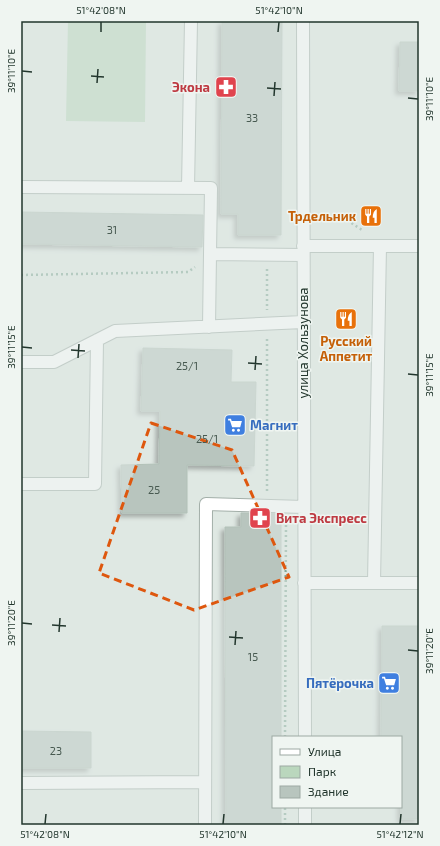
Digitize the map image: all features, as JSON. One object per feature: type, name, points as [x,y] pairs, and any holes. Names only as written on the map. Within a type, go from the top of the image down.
[{"type":"street","points":[[188,188],[190,21]]},
{"type":"street","name":"улица Хользунова","points":[[302,21],[305,736]]},
{"type":"street","points":[[21,186],[211,188],[209,327]]},
{"type":"street","points":[[210,254],[267,254],[303,250],[380,246],[419,246]]},
{"type":"street","points":[[374,583],[380,246]]},
{"type":"street","points":[[21,362],[54,362],[115,331],[303,322]]},
{"type":"street","points":[[21,484],[95,484],[97,340]]},
{"type":"street","points":[[204,825],[206,504],[304,507]]},
{"type":"street","points":[[304,583],[419,583]]},
{"type":"street","points":[[21,783],[205,782]]},
{"type":"street","points":[[305,808],[305,825]]},
{"type":"path","points":[[303,219],[344,218],[368,234]]},
{"type":"path","points":[[21,275],[188,272],[210,254]]},
{"type":"path","points":[[267,254],[267,506]]},
{"type":"path","points":[[285,736],[286,506]]},
{"type":"path","points":[[285,808],[285,825]]},
{"type":"highlighted area","points":[[151,423],[232,450],[289,577],[194,610],[99,573]]},
{"type":"green space","points":[[68,21],[146,21],[145,122],[66,121]]},
{"type":"building","points":[[222,21],[282,21],[281,235],[238,235],[238,214],[221,214]]},
{"type":"building","points":[[400,42],[419,42],[419,91],[399,91]]},
{"type":"building","points":[[21,212],[203,215],[202,247],[21,244]]},
{"type":"building","points":[[143,348],[232,350],[231,382],[256,382],[254,466],[187,465],[187,513],[122,513],[121,465],[159,464],[160,411],[141,411]]},
{"type":"building","points":[[241,513],[281,514],[281,736],[272,736],[272,808],[281,808],[281,825],[226,825],[225,527],[241,527]]},
{"type":"building","points":[[382,626],[419,626],[419,819],[401,819],[402,736],[381,736]]},
{"type":"building","points":[[21,731],[91,732],[91,768],[21,768]]},
{"type":"place","name":"Экона","points":[[226,87]]},
{"type":"place","name":"Трдельник","points":[[371,216]]},
{"type":"place","name":"Русский Аппетит","points":[[346,319]]},
{"type":"place","name":"Магнит","points":[[235,425]]},
{"type":"place","name":"Вита Экспресс","points":[[260,518]]},
{"type":"place","name":"Пятёрочка","points":[[389,683]]}]
